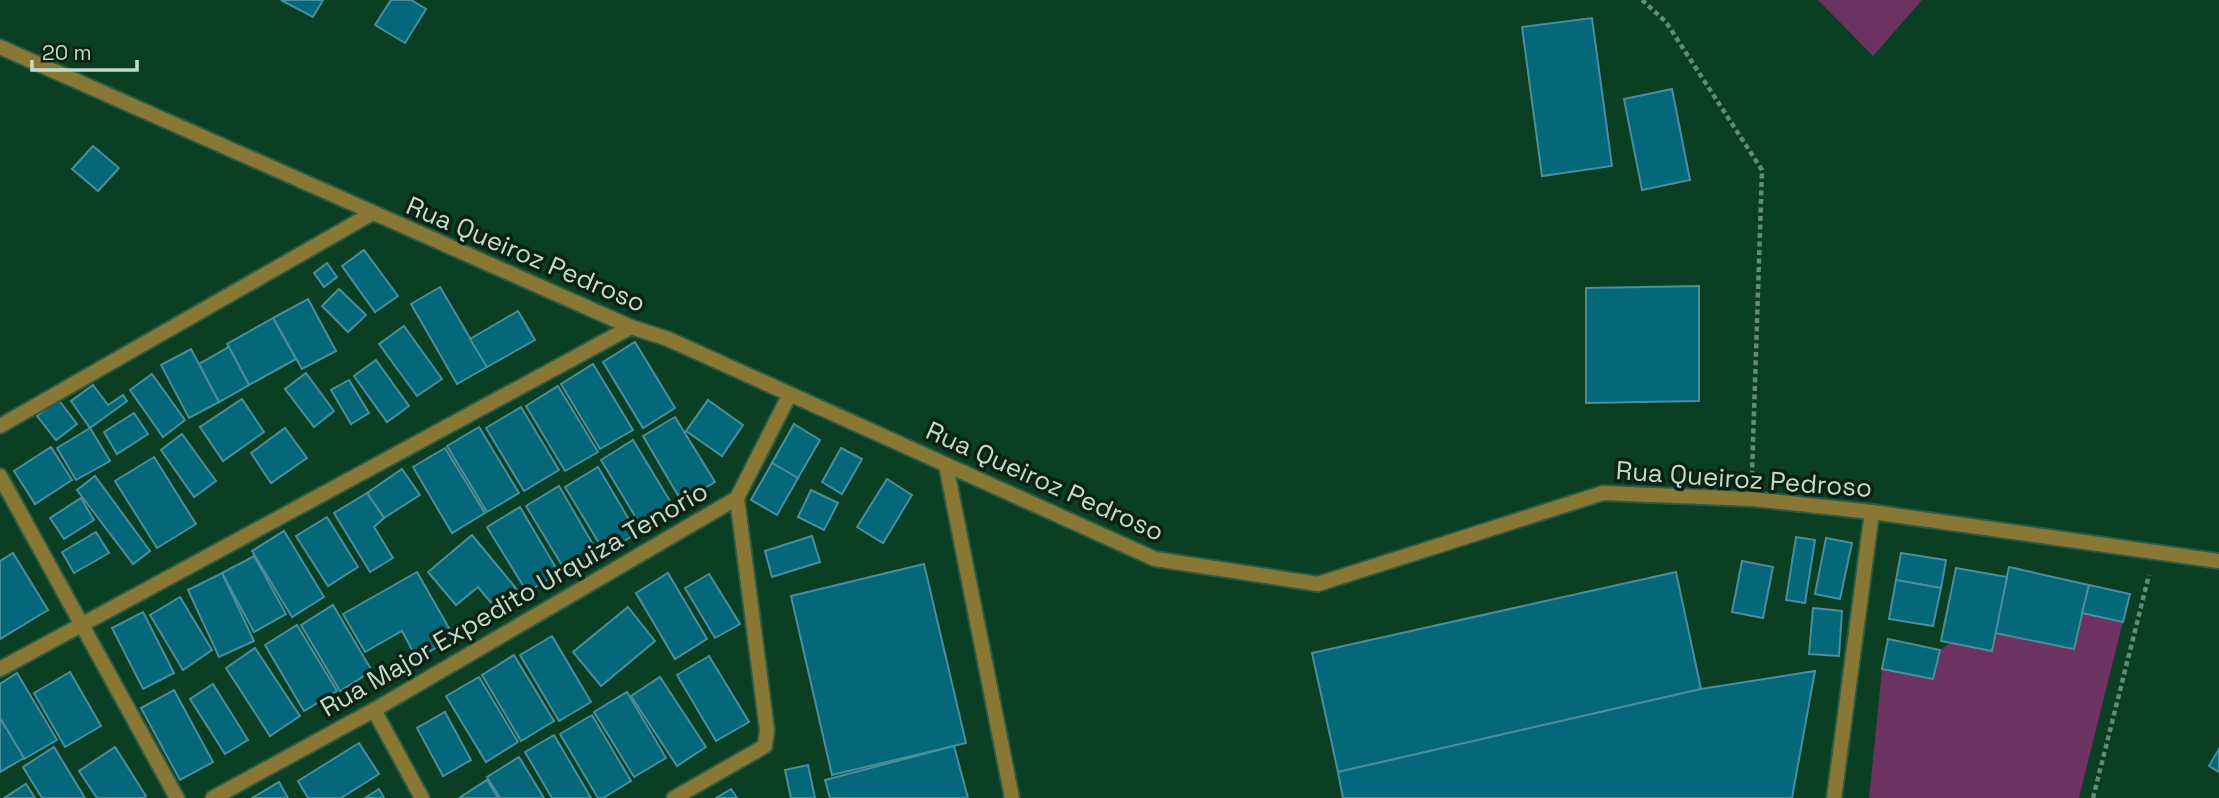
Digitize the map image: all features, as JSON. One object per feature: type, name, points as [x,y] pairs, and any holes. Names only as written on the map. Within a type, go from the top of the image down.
[{"type":"street","name":"Rua Queiroz Pedroso","points":[[0,47],[371,214],[631,327],[668,339],[1155,559],[1318,584],[1603,493],[1752,499],[1872,512],[2219,561]]},
{"type":"street","points":[[0,426],[371,214]]},
{"type":"street","points":[[0,669],[631,327]]},
{"type":"street","name":"Rua Major Expedito Urquiza Tenorio","points":[[213,798],[374,710],[737,498],[790,394]]},
{"type":"street","points":[[946,465],[1012,798]]},
{"type":"street","points":[[0,476],[177,798]]},
{"type":"street","points":[[674,798],[765,746],[767,730],[737,498]]},
{"type":"street","points":[[1834,798],[1872,512]]},
{"type":"street","points":[[374,710],[422,798]]},
{"type":"path","points":[[1642,0],[1667,22],[1762,170],[1752,499]]},
{"type":"path","points":[[2093,798],[2155,551]]},
{"type":"shaded area","points":[[1818,0],[1922,0],[1873,56]]},
{"type":"shaded area","points":[[2082,613],[2123,622],[2079,798],[1869,798],[1882,669],[1933,679],[1940,650],[1950,643],[1992,651],[1995,633],[2074,649]]},
{"type":"building","points":[[281,0],[323,0],[313,17]]},
{"type":"building","points":[[391,0],[411,0],[426,9],[405,43],[375,25]]},
{"type":"building","points":[[1592,18],[1612,166],[1542,176],[1522,27]]},
{"type":"building","points":[[1672,89],[1690,180],[1642,190],[1624,99]]},
{"type":"building","points":[[93,146],[119,168],[98,191],[72,169]]},
{"type":"building","points":[[364,250],[398,296],[375,312],[342,266]]},
{"type":"building","points":[[327,263],[337,277],[324,287],[314,273]]},
{"type":"building","points":[[1699,286],[1699,401],[1586,403],[1586,288]]},
{"type":"building","points":[[440,287],[487,367],[457,384],[411,304]]},
{"type":"building","points":[[339,289],[366,315],[348,332],[322,306]]},
{"type":"building","points":[[308,299],[336,351],[302,369],[273,318]]},
{"type":"building","points":[[518,311],[535,340],[487,367],[470,339]]},
{"type":"building","points":[[273,318],[296,359],[249,385],[227,344]]},
{"type":"building","points":[[404,326],[442,379],[417,396],[379,344]]},
{"type":"building","points":[[635,342],[675,408],[643,428],[603,362]]},
{"type":"building","points":[[229,347],[249,385],[219,402],[199,364]]},
{"type":"building","points":[[191,349],[219,402],[189,418],[161,365]]},
{"type":"building","points":[[376,360],[409,406],[387,422],[354,376]]},
{"type":"building","points":[[593,364],[633,430],[600,449],[561,384]]},
{"type":"building","points":[[306,373],[334,411],[314,427],[285,389]]},
{"type":"building","points":[[152,374],[185,420],[163,437],[130,390]]},
{"type":"building","points":[[349,380],[369,413],[351,424],[331,390]]},
{"type":"building","points":[[93,385],[108,405],[123,395],[127,401],[90,428],[71,401]]},
{"type":"building","points":[[558,386],[598,452],[565,471],[526,406]]},
{"type":"building","points":[[58,399],[77,424],[56,440],[37,416]]},
{"type":"building","points":[[242,399],[264,432],[223,461],[200,427]]},
{"type":"building","points":[[708,400],[743,425],[722,456],[686,431]]},
{"type":"building","points":[[521,407],[559,470],[524,491],[486,428]]},
{"type":"building","points":[[134,413],[148,434],[117,454],[104,432]]},
{"type":"building","points":[[675,417],[715,482],[682,502],[643,436]]},
{"type":"building","points":[[794,424],[820,440],[798,478],[772,463]]},
{"type":"building","points":[[479,427],[519,493],[487,512],[447,446]]},
{"type":"building","points":[[90,428],[110,461],[76,480],[57,448]]},
{"type":"building","points":[[285,428],[307,458],[271,483],[251,453]]},
{"type":"building","points":[[182,434],[216,481],[194,497],[161,450]]},
{"type":"building","points":[[633,440],[673,506],[641,526],[601,460]]},
{"type":"building","points":[[51,447],[72,480],[35,504],[14,471]]},
{"type":"building","points":[[445,448],[485,513],[452,533],[413,467]]},
{"type":"building","points":[[841,448],[862,459],[842,494],[822,482]]},
{"type":"building","points":[[154,457],[196,524],[157,548],[115,481]]},
{"type":"building","points":[[772,463],[798,478],[777,515],[751,500]]},
{"type":"building","points":[[598,467],[637,533],[605,553],[565,487]]},
{"type":"building","points":[[402,469],[420,495],[384,518],[367,493]]},
{"type":"building","points":[[95,476],[150,551],[133,564],[77,490]]},
{"type":"building","points":[[887,479],[912,495],[883,543],[857,527]]},
{"type":"building","points":[[559,486],[598,553],[566,572],[526,506]]},
{"type":"building","points":[[811,490],[838,503],[824,530],[798,517]]},
{"type":"building","points":[[367,493],[384,518],[374,527],[393,558],[370,572],[334,513]]},
{"type":"building","points":[[81,498],[94,520],[64,539],[50,518]]},
{"type":"building","points":[[520,507],[559,573],[527,592],[487,527]]},
{"type":"building","points":[[327,517],[358,567],[328,586],[296,536]]},
{"type":"building","points":[[284,531],[324,597],[292,617],[252,551]]},
{"type":"building","points":[[96,532],[109,553],[74,573],[62,552]]},
{"type":"building","points":[[472,535],[519,592],[497,610],[478,587],[456,605],[428,572]]},
{"type":"building","points":[[812,536],[820,562],[772,577],[765,551]]},
{"type":"building","points":[[1796,537],[1815,540],[1805,603],[1786,600]]},
{"type":"building","points":[[1826,538],[1852,543],[1840,599],[1815,594]]},
{"type":"building","points":[[13,553],[48,610],[0,639],[0,561]]},
{"type":"building","points":[[1901,553],[1946,560],[1941,588],[1896,580]]},
{"type":"building","points":[[254,556],[286,614],[254,632],[222,573]]},
{"type":"building","points":[[1742,561],[1773,567],[1763,618],[1732,612]]},
{"type":"building","points":[[924,564],[966,743],[832,775],[791,596]]},
{"type":"building","points":[[2009,567],[2089,585],[2074,649],[1995,633]]},
{"type":"building","points":[[1956,568],[2007,577],[1992,651],[1941,641]]},
{"type":"building","points":[[417,572],[454,637],[417,659],[402,631],[365,652],[343,614]]},
{"type":"building","points":[[1676,572],[1701,689],[1338,772],[1312,653]]},
{"type":"building","points":[[222,573],[254,641],[219,657],[188,590]]},
{"type":"building","points":[[668,573],[707,639],[675,659],[636,593]]},
{"type":"building","points":[[709,574],[740,624],[715,638],[685,588]]},
{"type":"building","points":[[1896,580],[1941,588],[1933,626],[1889,619]]},
{"type":"building","points":[[2089,585],[2130,594],[2123,622],[2082,613]]},
{"type":"building","points":[[180,597],[212,650],[183,670],[150,615]]},
{"type":"building","points":[[333,605],[372,671],[340,691],[301,625]]},
{"type":"building","points":[[628,607],[655,641],[601,686],[573,652]]},
{"type":"building","points":[[1813,608],[1842,611],[1839,656],[1809,654]]},
{"type":"building","points":[[143,612],[174,673],[143,689],[112,628]]},
{"type":"building","points":[[297,625],[337,691],[304,711],[265,645]]},
{"type":"building","points":[[552,636],[591,702],[559,721],[520,655]]},
{"type":"building","points":[[1888,639],[1940,650],[1933,679],[1882,669]]},
{"type":"building","points":[[255,648],[300,716],[270,736],[226,668]]},
{"type":"building","points":[[514,655],[554,721],[521,741],[482,675]]},
{"type":"building","points":[[709,656],[749,722],[716,741],[677,675]]},
{"type":"building","points":[[1815,671],[1792,798],[1343,798],[1338,772],[1701,689]]},
{"type":"building","points":[[70,672],[101,726],[65,747],[34,693]]},
{"type":"building","points":[[17,673],[57,740],[24,759],[0,718],[0,684]]},
{"type":"building","points":[[479,677],[518,742],[486,762],[446,696]]},
{"type":"building","points":[[660,677],[706,747],[677,766],[631,696]]},
{"type":"building","points":[[213,684],[248,740],[225,754],[190,699]]},
{"type":"building","points":[[174,690],[213,762],[180,780],[141,708]]},
{"type":"building","points":[[627,692],[666,758],[634,777],[594,712]]},
{"type":"building","points":[[445,712],[471,760],[443,776],[417,728]]},
{"type":"building","points":[[592,715],[631,781],[603,798],[598,798],[560,734]]},
{"type":"building","points":[[0,718],[24,758],[0,772]]},
{"type":"building","points":[[554,735],[591,798],[552,798],[525,752]]},
{"type":"building","points":[[359,743],[379,774],[341,798],[308,798],[298,781]]},
{"type":"building","points":[[954,746],[968,798],[830,798],[825,780]]},
{"type":"building","points":[[54,747],[85,798],[42,798],[23,767]]},
{"type":"building","points":[[115,747],[146,796],[144,798],[97,798],[79,771]]},
{"type":"building","points":[[2219,749],[2219,772],[2209,766]]},
{"type":"building","points":[[519,757],[544,798],[500,798],[487,777]]},
{"type":"building","points":[[808,765],[815,798],[791,798],[785,770]]},
{"type":"building","points":[[487,780],[498,798],[459,798]]},
{"type":"building","points":[[279,782],[288,798],[252,798]]},
{"type":"building","points":[[26,784],[35,798],[4,798]]},
{"type":"building","points":[[379,789],[384,798],[365,798]]},
{"type":"building","points":[[731,789],[737,798],[716,798]]}]
